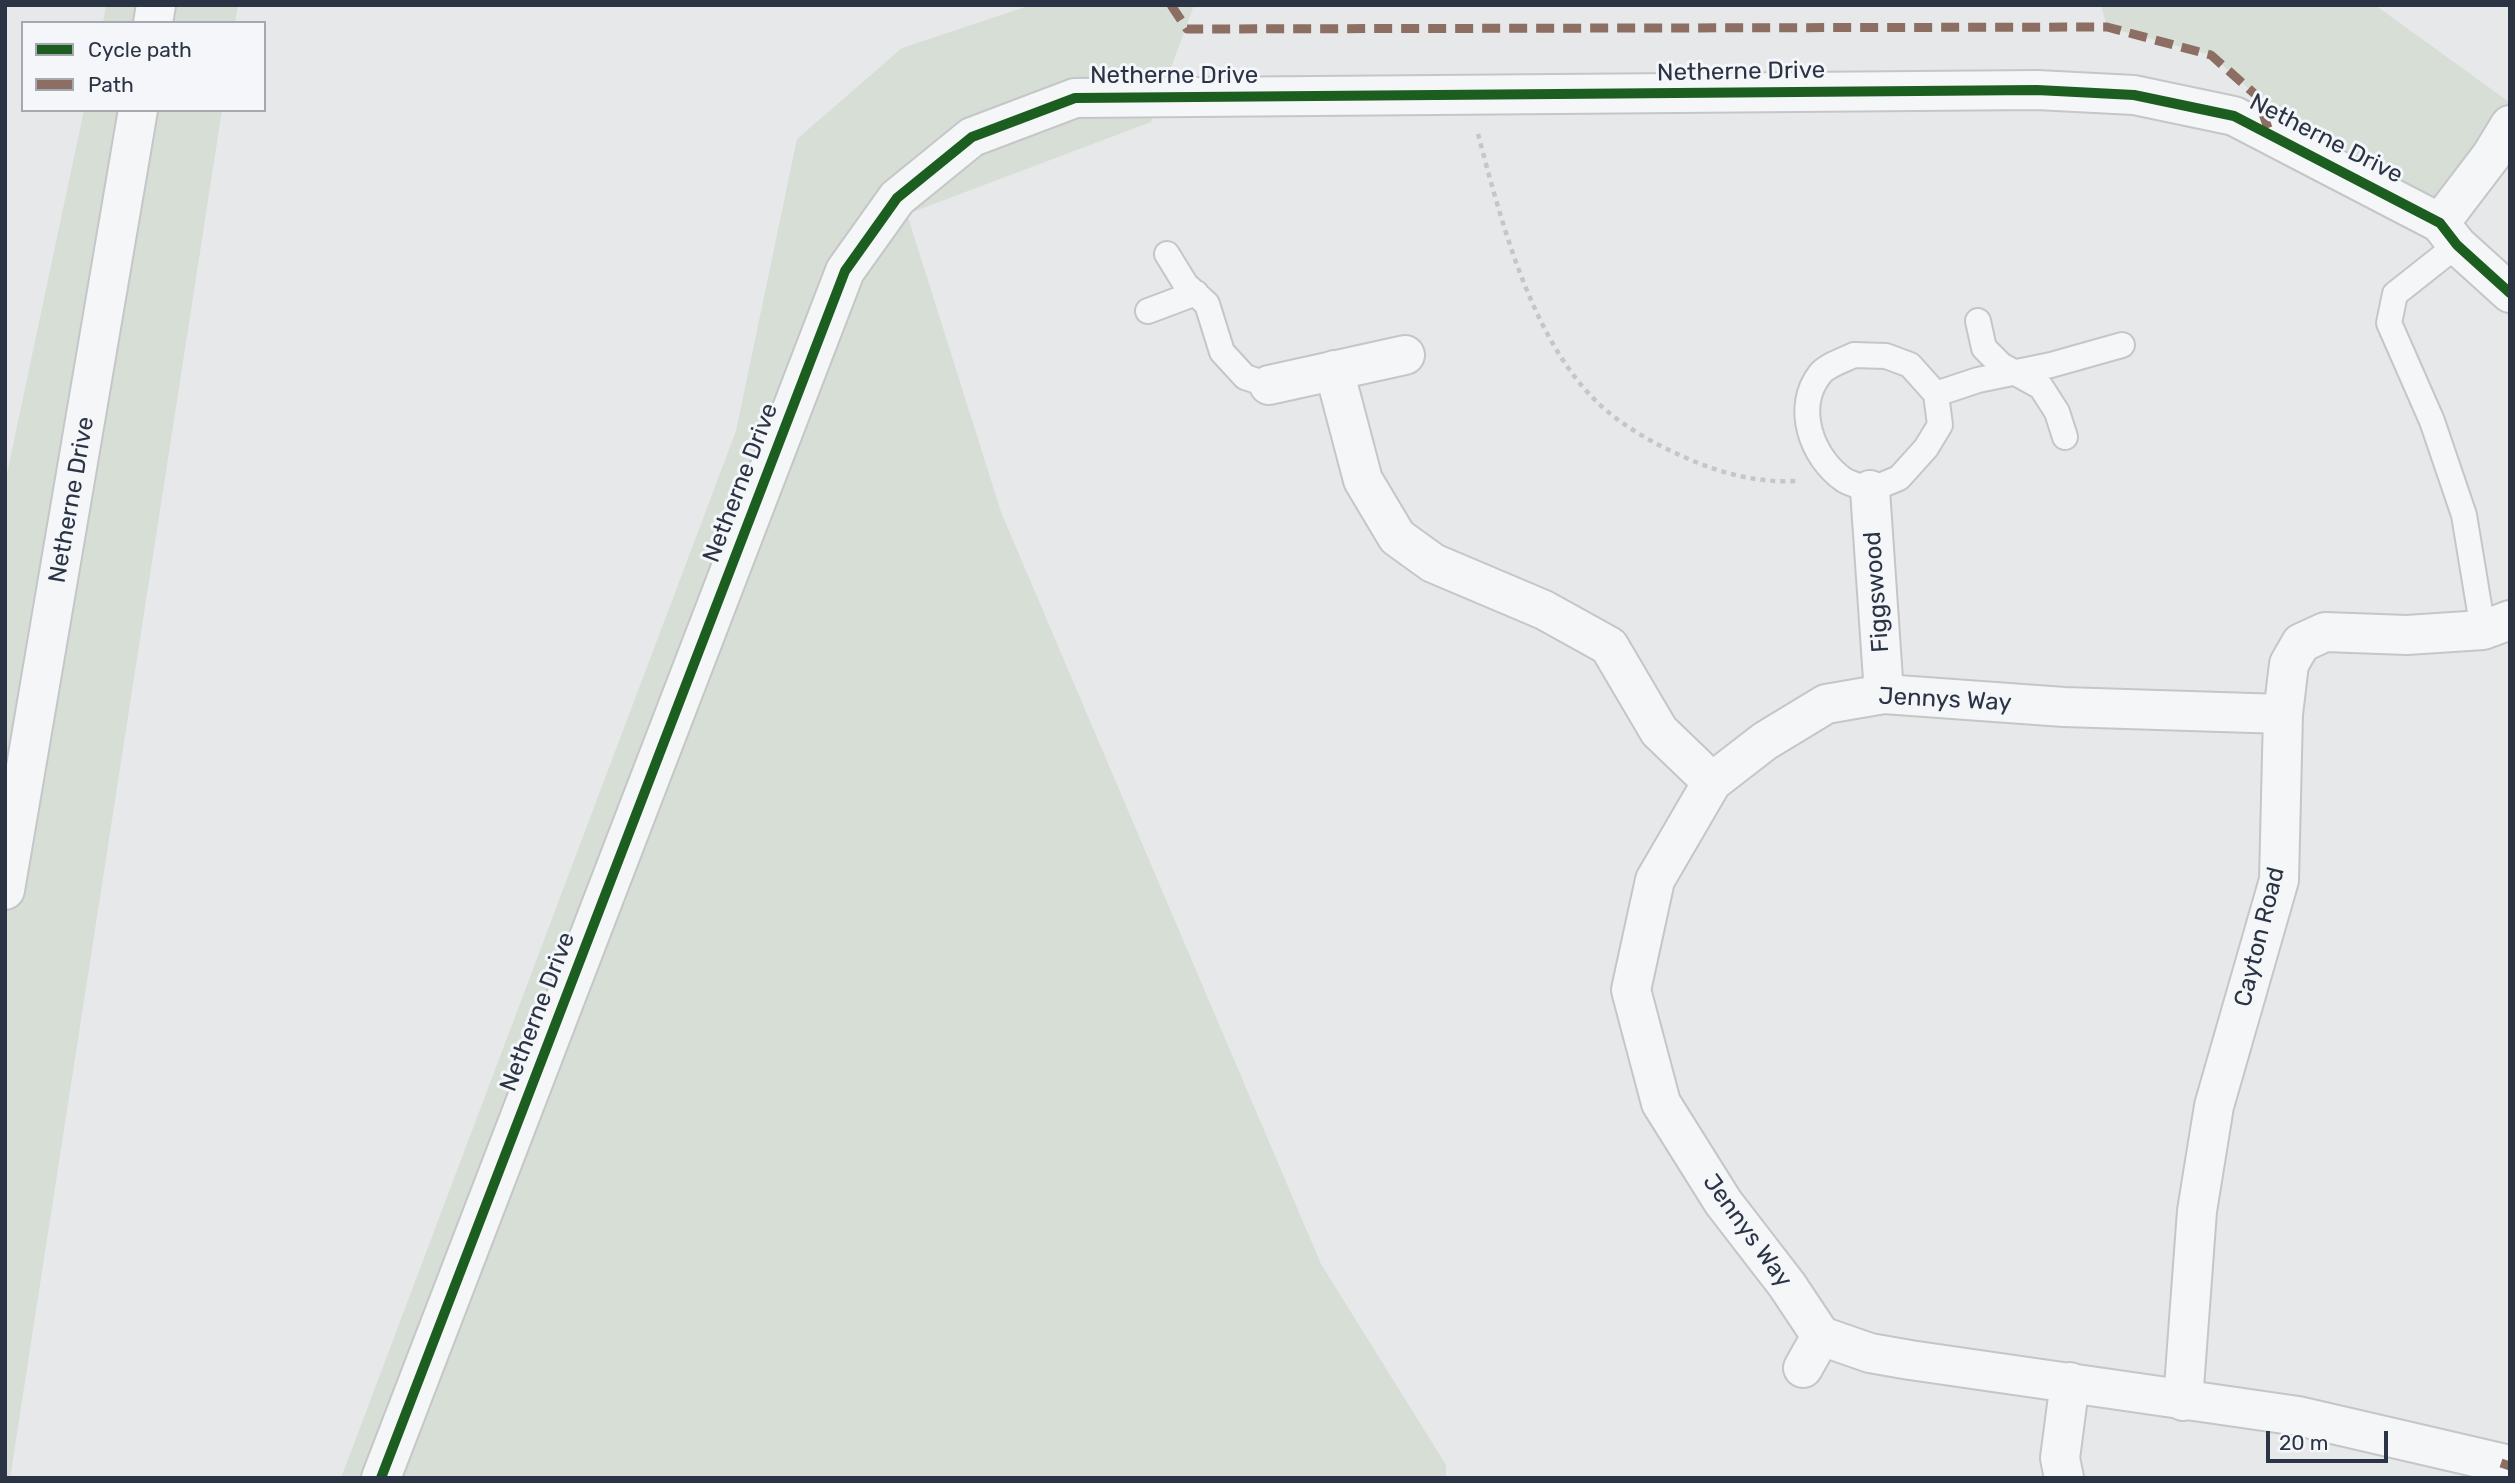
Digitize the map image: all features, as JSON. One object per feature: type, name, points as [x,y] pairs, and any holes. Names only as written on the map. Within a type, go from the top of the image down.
[{"type":"street","name":"Netherne Drive","points":[[381,1478],[845,271],[897,198],[972,137],[1075,98],[2023,90],[2134,95],[2234,116],[2449,234],[2510,293]]},
{"type":"street","name":"Netherne Drive","points":[[5,890],[138,112]]},
{"type":"street","points":[[2449,234],[2510,125]]},
{"type":"street","points":[[1269,384],[1405,355]]},
{"type":"street","points":[[1334,370],[1363,480],[1397,537],[1433,563],[1544,610],[1609,646],[1659,731],[1712,782]]},
{"type":"street","name":"Figgswood","points":[[1870,491],[1884,694]]},
{"type":"street","name":"Cayton Road","points":[[2183,1401],[2197,1211],[2214,1106],[2279,880],[2283,714],[2289,664],[2301,643],[2325,632],[2407,635],[2496,625]]},
{"type":"street","name":"Jennys Way","points":[[2283,714],[2064,707],[1884,694],[1826,704],[1765,741],[1712,782],[1655,880],[1631,990],[1661,1103],[1723,1202],[1787,1285],[1812,1352],[1870,1353],[2298,1416],[2501,1463]]},
{"type":"street","points":[[2064,1478],[2060,1458],[2070,1382]]},
{"type":"lane","points":[[2449,234],[2395,294],[2389,323],[2432,421],[2464,515],[2496,625]]},
{"type":"lane","points":[[1167,254],[1186,285],[1207,304],[1222,352],[1245,377],[1269,384]]},
{"type":"lane","points":[[1148,311],[1196,293]]},
{"type":"lane","points":[[1978,321],[1984,348],[2001,365],[2042,387],[2057,412],[2065,437]]},
{"type":"lane","points":[[1936,394],[2122,345]]},
{"type":"lane","points":[[1854,355],[1886,356],[1910,365],[1936,394],[1940,425],[1926,448],[1899,478],[1870,491],[1844,480],[1832,467],[1820,454],[1807,422],[1807,395],[1822,372],[1854,355]]},
{"type":"path","points":[[1473,95],[1486,164],[1522,274],[1555,344],[1575,377],[1595,401],[1661,447],[1734,475],[1757,480],[1804,480],[1816,478],[1832,467]]},
{"type":"shaded area","points":[[106,5],[238,5],[235,21],[103,21]]},
{"type":"shaded area","points":[[1031,5],[1194,5],[1151,122],[907,214],[1001,512],[1321,1264],[1446,1465],[1446,1478],[341,1478],[736,431],[797,139],[902,48]]},
{"type":"shaded area","points":[[2101,5],[2375,5],[2509,102],[2440,223],[2270,134],[2257,96],[2211,55],[2107,27]]},
{"type":"shaded area","points":[[84,112],[222,112],[10,1478],[5,1478],[5,483]]},
{"type":"marked path","points":[[1171,5],[1187,29],[2107,27],[2211,55],[2257,96],[2270,134]]},
{"type":"marked path","points":[[2501,1463],[2510,1466]]},
{"type":"cycle path","points":[[381,1478],[845,271],[897,198],[972,137],[1075,98],[2037,90],[2134,95],[2234,116],[2440,223],[2457,245],[2510,293]]}]
